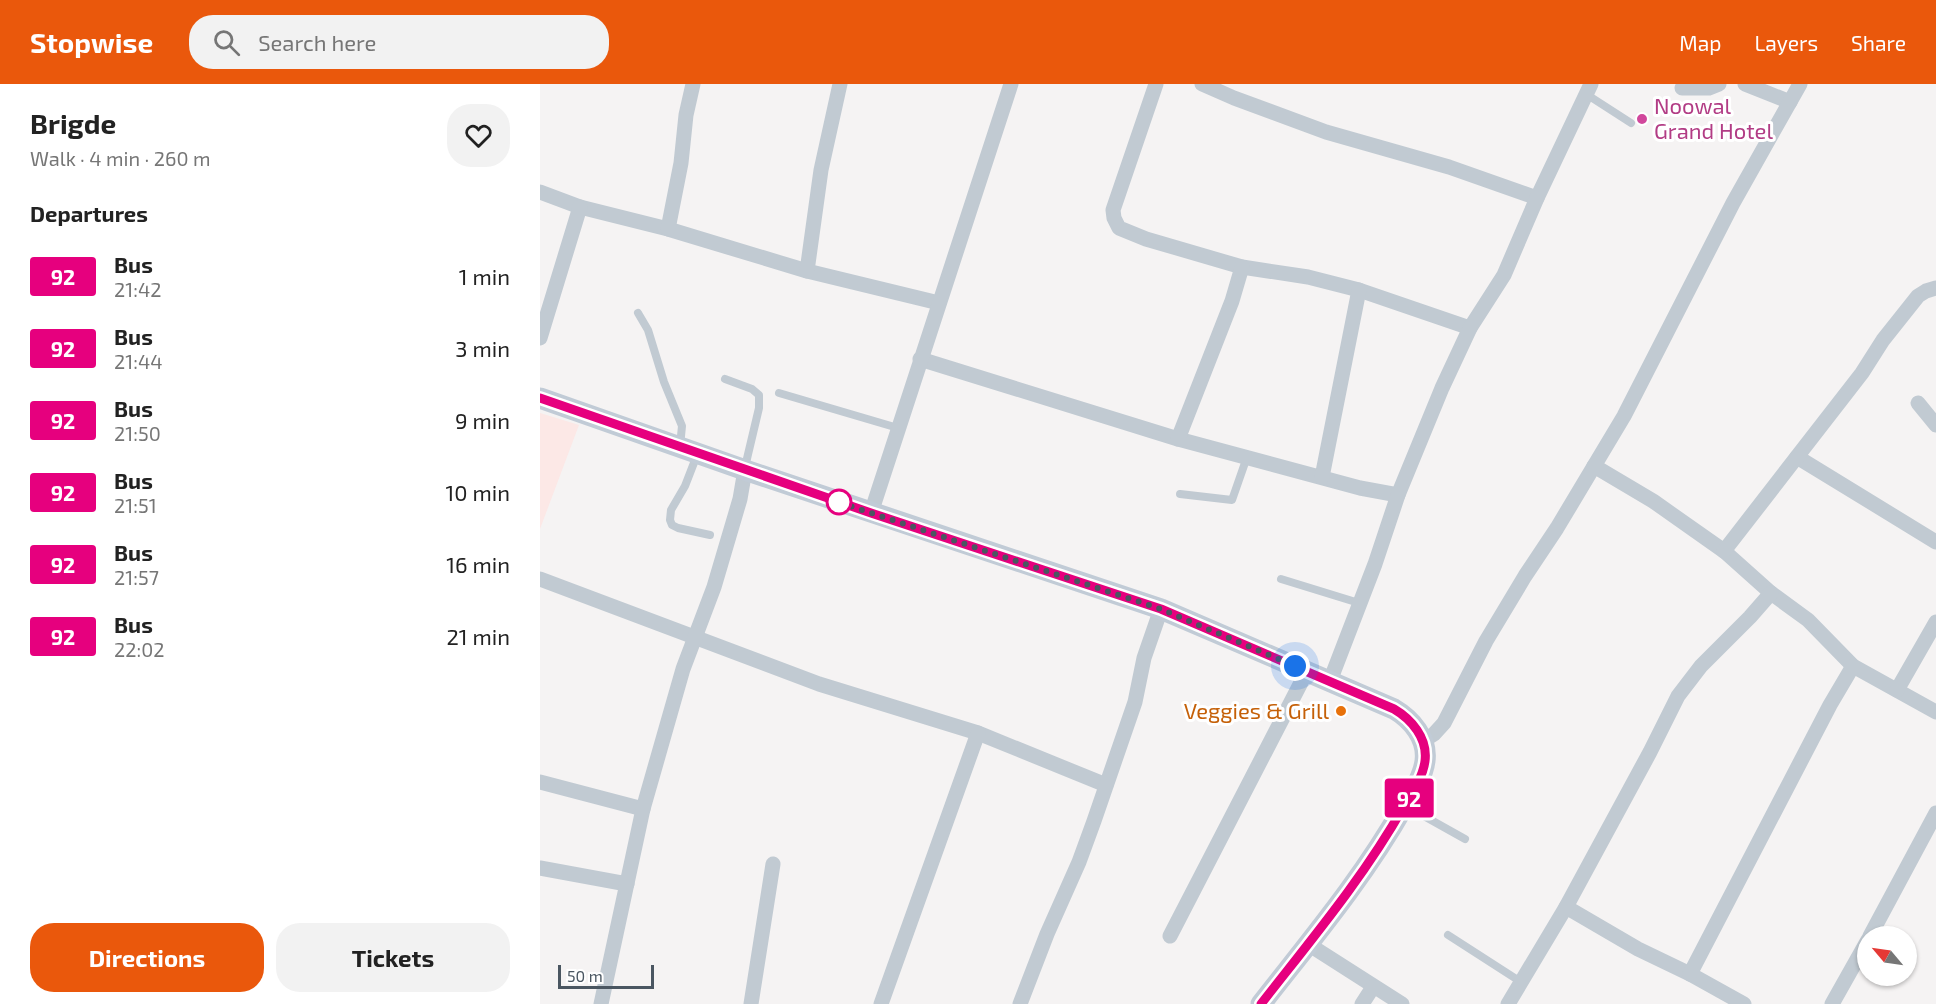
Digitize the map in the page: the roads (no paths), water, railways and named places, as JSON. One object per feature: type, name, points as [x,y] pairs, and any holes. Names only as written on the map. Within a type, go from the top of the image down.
[{"type":"street","points":[[668,229],[693,84]]},
{"type":"street","points":[[807,271],[822,160],[840,84]]},
{"type":"street","points":[[1156,84],[1113,210],[1119,228],[1146,239],[1242,267],[1308,277],[1359,290],[1470,328]]},
{"type":"street","points":[[1202,84],[1326,132],[1449,167],[1537,198]]},
{"type":"street","points":[[1682,88],[1709,88],[1719,84]]},
{"type":"street","points":[[1745,84],[1790,102]]},
{"type":"street","points":[[1423,741],[1434,734],[1444,723],[1486,641],[1624,416],[1733,202],[1800,84]]},
{"type":"street","points":[[871,513],[1005,88]]},
{"type":"street","points":[[1329,681],[1375,564],[1398,495],[1470,328],[1504,275],[1588,89]]},
{"type":"street","points":[[540,192],[580,207],[668,229],[807,271],[939,303]]},
{"type":"street","points":[[540,338],[580,207]]},
{"type":"street","points":[[1178,439],[1232,301],[1242,267]]},
{"type":"street","points":[[1724,551],[1862,374],[1883,340],[1917,296],[1936,288]]},
{"type":"street","points":[[1322,477],[1359,290]]},
{"type":"street","points":[[920,359],[1178,439],[1398,495]]},
{"type":"street","points":[[540,398],[871,513],[1161,609],[1394,709],[1407,717],[1423,741],[1425,761],[1405,805],[1369,863],[1261,1004]]},
{"type":"street","points":[[1918,403],[1936,425]]},
{"type":"street","points":[[1797,457],[1936,542]]},
{"type":"street","points":[[1594,466],[1653,501],[1724,551],[1771,593],[1808,620],[1854,666],[1936,712]]},
{"type":"street","points":[[601,1004],[643,809],[695,636],[714,587],[740,499],[745,470]]},
{"type":"street","points":[[540,579],[819,684],[978,734],[1106,785]]},
{"type":"street","points":[[1508,1004],[1566,907],[1678,696],[1701,666],[1771,593]]},
{"type":"street","points":[[1020,1004],[1047,934],[1079,862],[1132,712],[1144,658],[1161,609]]},
{"type":"street","points":[[1897,690],[1936,622]]},
{"type":"street","points":[[1690,974],[1825,715],[1854,666]]},
{"type":"street","points":[[1170,936],[1307,671]]},
{"type":"street","points":[[880,1004],[978,734]]},
{"type":"street","points":[[540,782],[643,809]]},
{"type":"street","points":[[1875,926],[1936,813]]},
{"type":"street","points":[[751,1004],[773,864]]},
{"type":"street","points":[[540,868],[627,884]]},
{"type":"street","points":[[1566,907],[1638,950],[1690,974],[1744,1004]]},
{"type":"street","points":[[1308,944],[1402,1004]]},
{"type":"street","points":[[1832,1004],[1857,960]]},
{"type":"street","points":[[1362,1004],[1373,987]]},
{"type":"lane","points":[[1588,89],[1631,123]]},
{"type":"lane","points":[[638,313],[648,330],[689,451],[685,486],[671,510],[670,517],[674,526],[710,535]]},
{"type":"lane","points":[[725,379],[752,389],[759,395],[759,408],[745,470]]},
{"type":"lane","points":[[779,393],[898,428]]},
{"type":"lane","points":[[1180,494],[1232,500],[1247,458]]},
{"type":"lane","points":[[1281,579],[1359,603]]},
{"type":"lane","points":[[1405,805],[1465,839]]},
{"type":"lane","points":[[1448,935],[1521,982]]},
{"type":"place","name":"Noowal Grand Hotel","points":[[1642,119]]},
{"type":"place","name":"Veggies & Grill","points":[[1341,711]]}]
